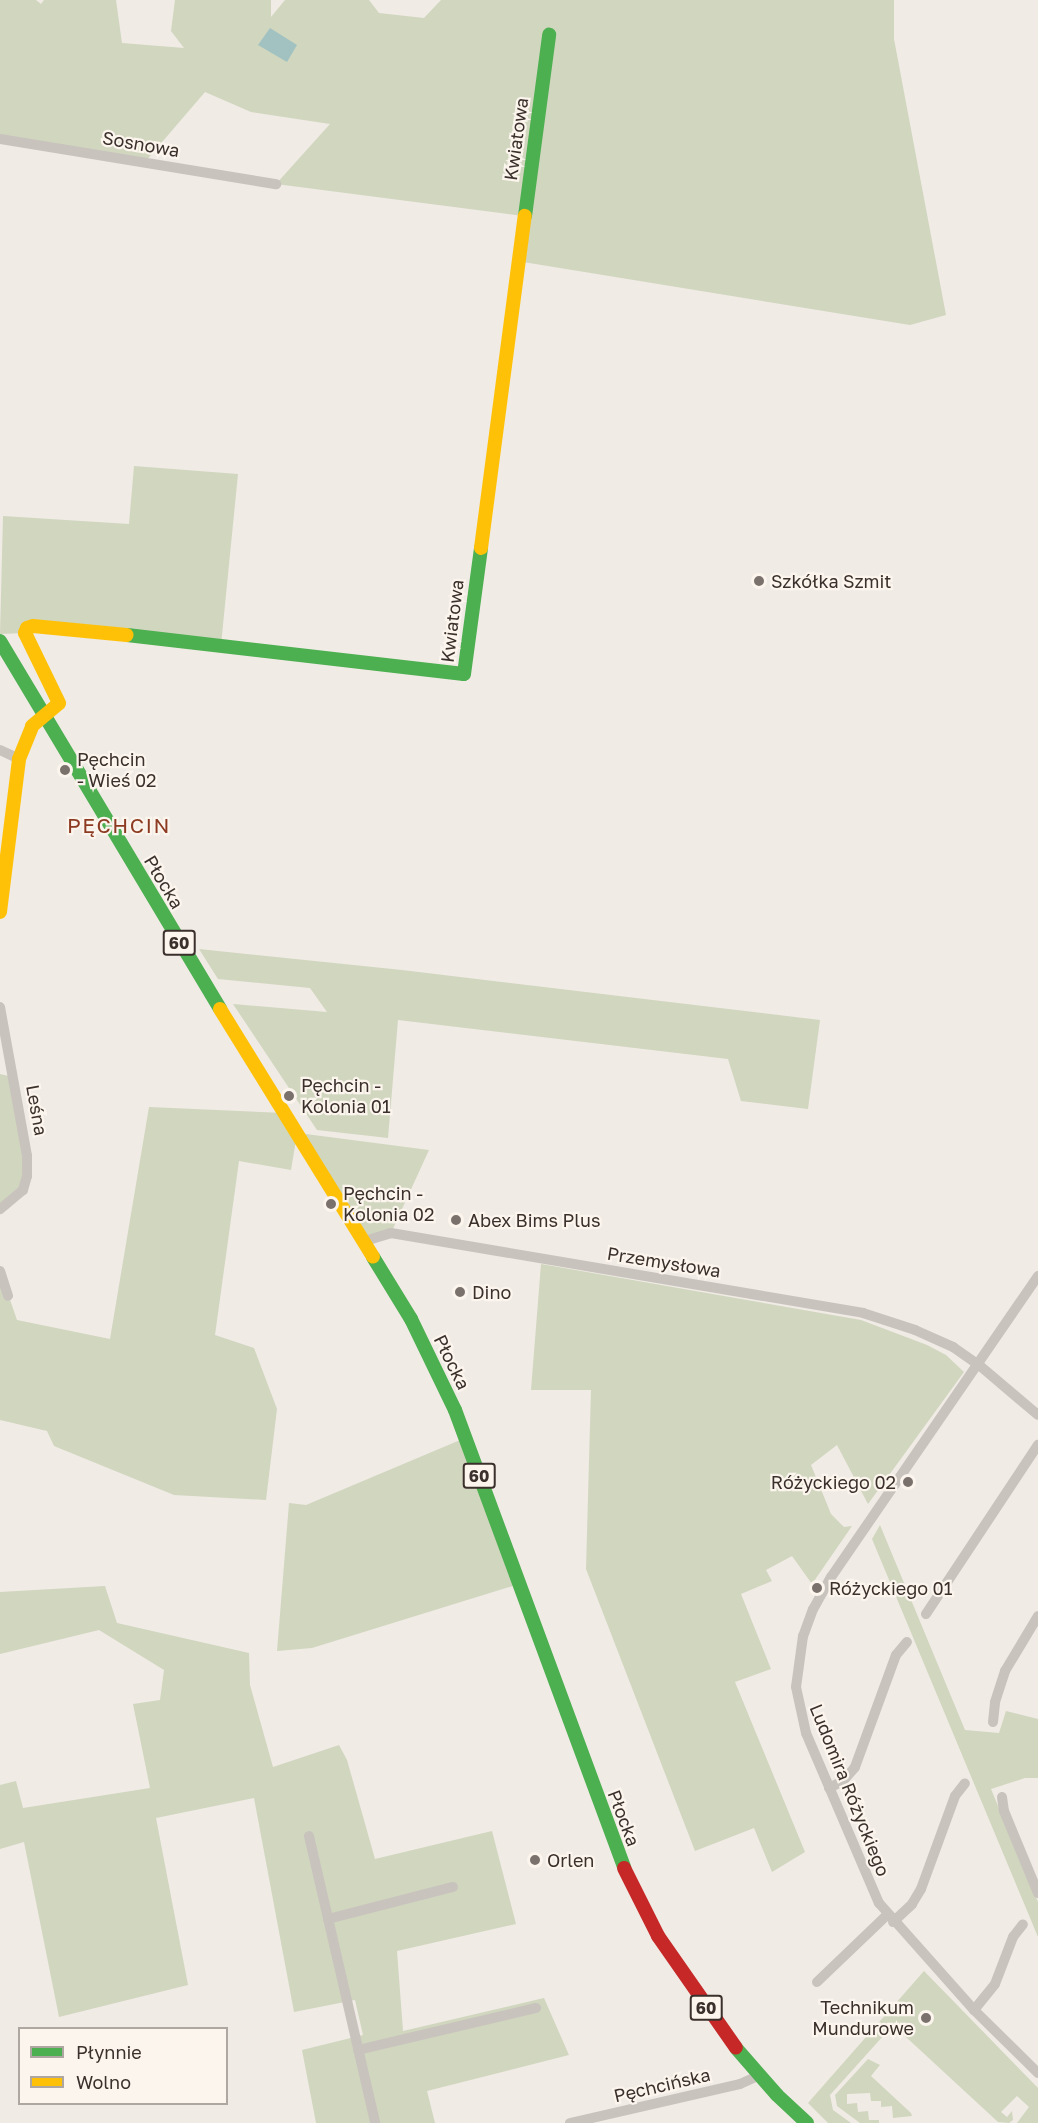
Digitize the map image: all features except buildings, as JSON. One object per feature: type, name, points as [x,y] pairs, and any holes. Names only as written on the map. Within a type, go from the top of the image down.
[{"type":"main road","name":"Kwiatowa","points":[[45,716],[59,703],[25,633],[27,628],[33,626],[464,674],[549,35]]},
{"type":"main road","name":"Płocka","points":[[0,641],[153,900],[365,1240],[411,1319],[455,1410],[604,1818],[630,1882],[675,1964],[712,2017],[760,2075],[807,2123]]},
{"type":"main road","points":[[0,912],[19,759],[32,726],[45,716]]},
{"type":"street","name":"Sosnowa","points":[[0,139],[276,184]]},
{"type":"street","points":[[0,750],[19,759]]},
{"type":"street","name":"Leśna","points":[[0,1007],[27,1156],[27,1176],[23,1190],[0,1209]]},
{"type":"street","name":"Przemysłowa","points":[[365,1240],[391,1233],[824,1304],[863,1313],[915,1330],[954,1347],[979,1365],[1038,1416]]},
{"type":"street","points":[[0,1271],[9,1296]]},
{"type":"street","name":"Ludomira Różyckiego","points":[[1038,1276],[979,1365],[831,1577],[810,1618],[797,1666],[796,1687],[806,1733],[872,1889],[890,1918],[974,2010],[1038,2073]]},
{"type":"street","points":[[926,1614],[1038,1445]]},
{"type":"street","points":[[993,1722],[995,1702],[1005,1671],[1038,1616]]},
{"type":"street","points":[[829,1788],[843,1782],[855,1767],[896,1655],[907,1642]]},
{"type":"street","points":[[817,1982],[890,1918],[912,1904],[921,1889],[955,1796],[965,1783]]},
{"type":"street","points":[[1002,1797],[1004,1811],[1038,1893]]},
{"type":"street","points":[[309,1836],[375,2123]]},
{"type":"street","points":[[328,1920],[453,1887]]},
{"type":"street","points":[[974,2010],[995,1984],[1013,1937],[1023,1924]]},
{"type":"street","points":[[358,2050],[536,2008]]},
{"type":"street","name":"Pęchcińska","points":[[570,2123],[598,2120],[740,2084],[760,2075]]},
{"type":"green space","points":[[0,0],[36,0],[41,4],[44,0],[116,0],[122,43],[184,48],[171,31],[175,0],[271,0],[271,17],[285,0],[369,0],[379,13],[424,18],[441,0],[894,0],[894,39],[946,315],[910,325],[517,261],[523,216],[276,184],[330,124],[251,112],[205,92],[145,162],[0,139]]},
{"type":"green space","points":[[134,466],[238,474],[221,645],[33,626],[25,633],[0,634],[3,516],[129,524]]},
{"type":"green space","points":[[199,949],[402,970],[820,1020],[808,1109],[741,1101],[728,1059],[398,1020],[388,1138],[317,1130],[233,1004],[327,1012],[310,988],[218,979]]},
{"type":"green space","points":[[0,1074],[13,1077],[27,1156],[23,1190],[0,1209]]},
{"type":"green space","points":[[149,1107],[285,1113],[298,1133],[429,1150],[391,1233],[365,1241],[297,1134],[291,1170],[239,1161],[215,1335],[254,1348],[277,1409],[266,1500],[174,1495],[54,1446],[47,1431],[0,1420],[0,1271],[17,1320],[110,1339]]},
{"type":"green space","points":[[541,1264],[861,1320],[927,1345],[946,1355],[964,1372],[868,1504],[837,1445],[811,1465],[831,1514],[844,1527],[852,1526],[812,1584],[792,1556],[766,1570],[772,1581],[741,1594],[771,1669],[735,1682],[805,1852],[772,1872],[754,1828],[695,1851],[586,1569],[591,1390],[531,1390]]},
{"type":"green space","points":[[465,1438],[519,1584],[312,1648],[277,1651],[289,1503],[306,1505]]},
{"type":"green space","points":[[880,1525],[965,1730],[999,1733],[1006,1711],[1038,1719],[1038,1778],[1025,1778],[991,1789],[1038,1902],[1038,1937],[872,1539]]},
{"type":"green space","points":[[105,1586],[117,1623],[249,1653],[250,1685],[273,1767],[339,1745],[347,1760],[375,1859],[492,1831],[516,1924],[397,1951],[403,2031],[544,1998],[569,2055],[427,2091],[435,2123],[316,2123],[302,2050],[363,2035],[355,2000],[294,2012],[254,1798],[156,1818],[188,1985],[59,2017],[24,1842],[0,1849],[0,1785],[16,1781],[23,1808],[150,1788],[133,1704],[160,1700],[164,1670],[99,1630],[0,1654],[0,1592]]},
{"type":"green space","points":[[924,1971],[1038,2088],[1038,2123],[1017,2123],[1029,2107],[1017,2096],[1001,2112],[1007,2117],[1012,2111],[1013,2120],[1009,2123],[998,2122],[893,2025],[830,2095],[833,2110],[851,2123],[828,2123],[808,2103]]},
{"type":"green space","points":[[868,2059],[880,2065],[871,2076],[912,2116],[893,2118],[892,2106],[881,2107],[881,2101],[871,2101],[870,2093],[847,2094],[847,2104],[857,2103],[858,2112],[868,2111],[869,2120],[879,2120],[879,2123],[860,2123],[837,2106],[835,2095]]},
{"type":"water","points":[[270,28],[297,45],[287,62],[258,45]]},
{"type":"traffic: fast","points":[[525,216],[549,35]]},
{"type":"traffic: fast","points":[[127,635],[464,674],[481,548]]},
{"type":"traffic: fast","points":[[0,641],[220,1009]]},
{"type":"traffic: fast","points":[[373,1257],[411,1319],[455,1410],[624,1868]]},
{"type":"traffic: fast","points":[[736,2048],[777,2095],[807,2123]]},
{"type":"traffic: slow","points":[[481,548],[525,216]]},
{"type":"traffic: slow","points":[[0,912],[19,759],[32,726],[59,703],[25,633],[27,628],[33,626],[127,635]]},
{"type":"traffic: slow","points":[[220,1009],[373,1257]]},
{"type":"traffic: jam","points":[[624,1868],[658,1936],[736,2048]]},
{"type":"place","name":"Szkółka Szmit","points":[[759,581]]},
{"type":"place","name":"Pęchcin - Wieś 02","points":[[65,770]]},
{"type":"place","name":"Pęchcin - Kolonia 01","points":[[289,1096]]},
{"type":"place","name":"Pęchcin - Kolonia 02","points":[[331,1204]]},
{"type":"place","name":"Abex Bims Plus","points":[[456,1220]]},
{"type":"place","name":"Dino","points":[[460,1292]]},
{"type":"place","name":"Różyckiego 02","points":[[908,1482]]},
{"type":"place","name":"Różyckiego 01","points":[[817,1588]]},
{"type":"place","name":"Orlen","points":[[535,1860]]},
{"type":"place","name":"Technikum Mundurowe","points":[[926,2018]]},
{"type":"district","name":"PĘCHCIN","points":[[119,825]]}]
